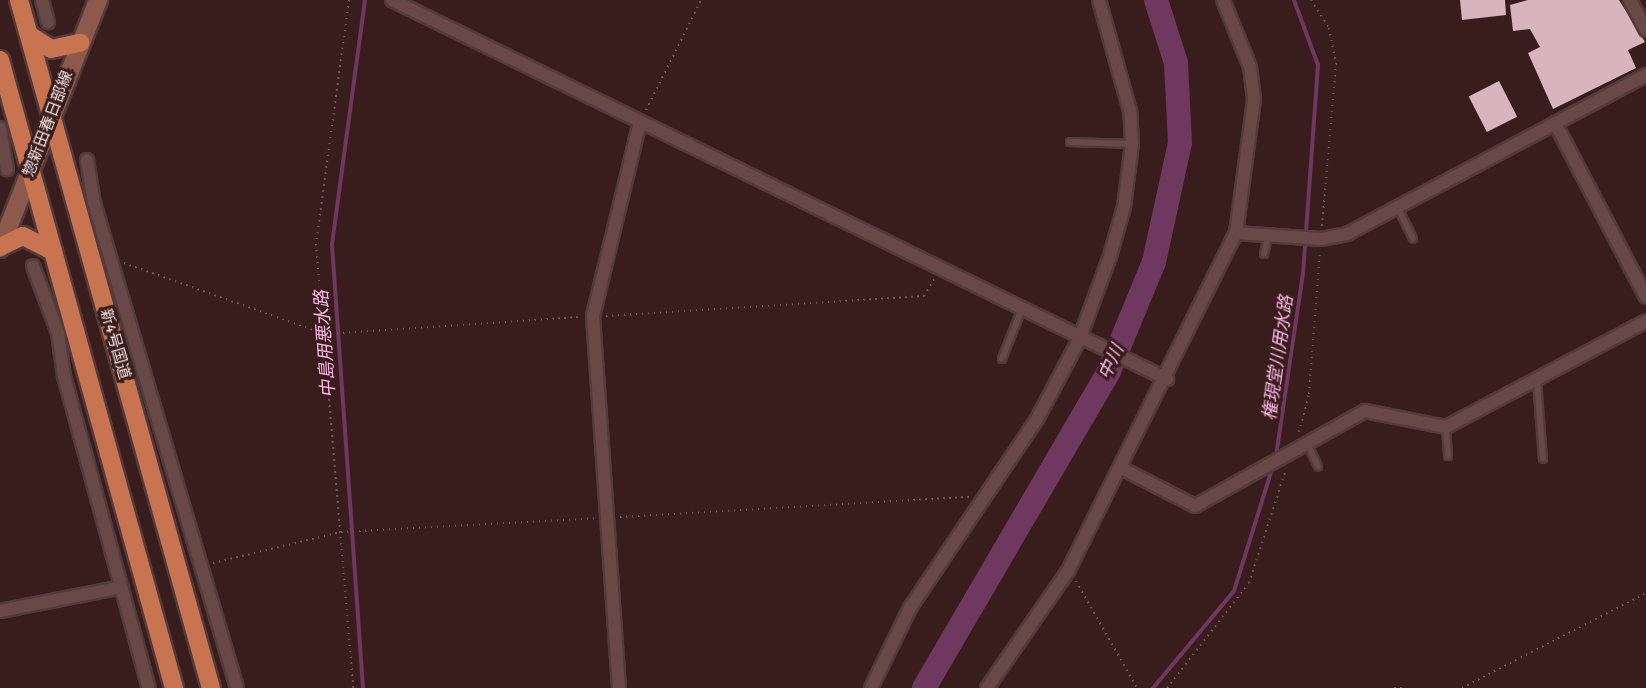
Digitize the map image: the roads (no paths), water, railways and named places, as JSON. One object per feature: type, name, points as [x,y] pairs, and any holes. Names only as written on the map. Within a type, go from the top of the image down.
[{"type":"highway","name":"新4号国道","points":[[19,0],[50,116],[92,228],[211,688]]},
{"type":"highway","points":[[29,35],[51,49],[80,43]]},
{"type":"highway","points":[[0,60],[6,105],[30,168],[53,251],[66,330],[174,688]]},
{"type":"highway","points":[[0,248],[23,236],[53,251]]},
{"type":"main road","name":"惣新田春日部線","points":[[0,248],[5,219],[30,168],[98,0]]},
{"type":"street","points":[[42,0],[48,22]]},
{"type":"street","points":[[392,0],[1084,343],[1162,377]]},
{"type":"street","points":[[871,688],[910,608],[1037,419],[1084,343],[1122,215],[1132,144],[1130,111],[1100,0]]},
{"type":"street","points":[[987,688],[1068,571],[1123,469],[1162,377],[1236,233],[1254,99],[1250,67],[1223,0]]},
{"type":"street","points":[[1630,0],[1646,30]]},
{"type":"street","points":[[1236,233],[1321,239],[1347,234],[1646,75]]},
{"type":"street","points":[[619,688],[593,316],[640,122]]},
{"type":"street","points":[[1555,123],[1646,297]]},
{"type":"street","points":[[0,128],[7,169]]},
{"type":"street","points":[[87,160],[92,228],[113,259],[237,688]]},
{"type":"street","points":[[33,266],[66,330],[64,376],[149,688]]},
{"type":"street","points":[[1123,469],[1195,506],[1365,411],[1446,427],[1646,321]]},
{"type":"street","points":[[0,611],[122,587]]},
{"type":"lane","points":[[1070,142],[1132,144]]},
{"type":"lane","points":[[1398,207],[1413,239]]},
{"type":"lane","points":[[1264,254],[1268,236]]},
{"type":"lane","points":[[1002,359],[1021,311]]},
{"type":"lane","points":[[1537,380],[1543,459]]},
{"type":"lane","points":[[1446,427],[1448,456]]},
{"type":"lane","points":[[1307,443],[1318,467]]},
{"type":"waterway","name":"中島用悪水路","points":[[363,688],[332,244],[365,0]]},
{"type":"waterway","name":"中川","points":[[924,688],[1109,371],[1154,262],[1180,143],[1176,63],[1156,0]]},
{"type":"waterway","name":"権現堂川用水路","points":[[1276,456],[1303,274],[1318,65],[1294,0]]},
{"type":"waterway","name":"権現堂川用水路","points":[[1153,688],[1234,591],[1273,466]]}]
